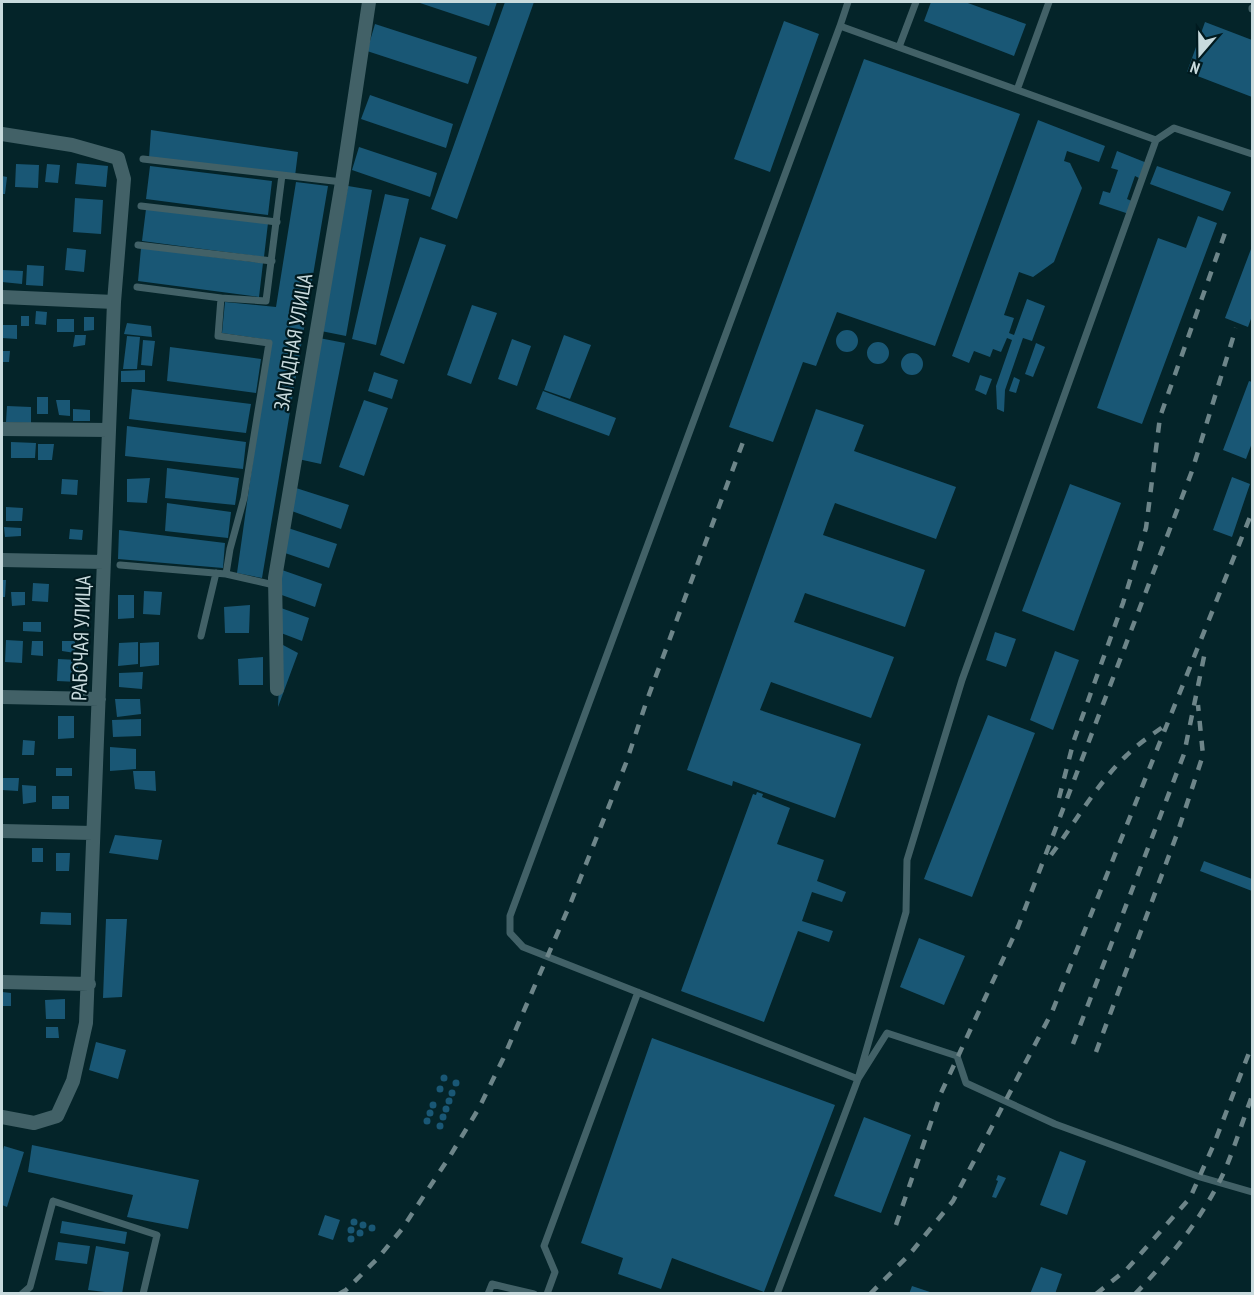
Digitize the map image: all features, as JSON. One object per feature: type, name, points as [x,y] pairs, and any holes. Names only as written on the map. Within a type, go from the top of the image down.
[{"type":"street","name":"ЗАПАДНАЯ УЛИЦА","points":[[277,689],[274,585],[342,182],[369,2]]},
{"type":"street","name":"РАБОЧАЯ УЛИЦА","points":[[2,134],[72,145],[118,158],[124,178],[114,302],[86,1023],[73,1081],[57,1116],[34,1123],[2,1117]]},
{"type":"street","points":[[2,297],[114,302]]},
{"type":"street","points":[[2,429],[109,430]]},
{"type":"street","points":[[2,560],[104,562]]},
{"type":"street","points":[[2,697],[99,699]]},
{"type":"street","points":[[2,831],[93,833]]},
{"type":"street","points":[[2,982],[89,984]]},
{"type":"lane","points":[[848,2],[510,916],[510,933],[523,947],[858,1079]]},
{"type":"lane","points":[[899,47],[916,2]]},
{"type":"lane","points":[[1017,90],[1049,2]]},
{"type":"lane","points":[[840,26],[1156,140]]},
{"type":"lane","points":[[777,1293],[858,1079],[906,912],[907,860],[962,680],[1156,140],[1174,128],[1252,154]]},
{"type":"lane","points":[[143,159],[342,182]]},
{"type":"lane","points":[[137,287],[221,298],[266,301],[282,175]]},
{"type":"lane","points":[[141,206],[277,222]]},
{"type":"lane","points":[[138,245],[272,261]]},
{"type":"lane","points":[[221,298],[218,336],[269,343],[244,498],[226,573]]},
{"type":"lane","points":[[120,565],[226,573],[274,585]]},
{"type":"lane","points":[[201,636],[216,573]]},
{"type":"lane","points":[[547,1293],[555,1272],[544,1246],[638,992]]},
{"type":"lane","points":[[858,1079],[886,1033],[957,1056],[966,1083],[1055,1124],[1200,1177],[1252,1192]]},
{"type":"lane","points":[[22,1293],[30,1287],[53,1201],[158,1235],[143,1293]]},
{"type":"lane","points":[[488,1293],[492,1284],[534,1293]]},
{"type":"building","points":[[417,2],[497,2],[489,26]]},
{"type":"building","points":[[505,2],[534,2],[457,219],[431,209]]},
{"type":"building","points":[[931,2],[965,2],[1026,24],[1014,56],[924,21]]},
{"type":"building","points":[[784,21],[819,34],[770,172],[734,159]]},
{"type":"building","points":[[1205,22],[1252,40],[1252,97],[1187,72]]},
{"type":"building","points":[[375,24],[477,57],[468,84],[367,51]]},
{"type":"building","points":[[864,59],[1020,114],[935,346],[837,312],[816,366],[803,362],[773,442],[729,427]]},
{"type":"building","points":[[370,95],[453,124],[446,148],[361,119]]},
{"type":"building","points":[[1038,120],[1105,146],[1099,162],[1067,151],[1064,161],[1070,163],[1082,188],[1054,262],[1033,277],[1019,272],[1004,315],[1014,318],[1009,333],[1014,335],[1027,299],[1045,306],[1032,341],[1023,338],[1005,390],[1004,412],[997,409],[996,386],[1012,340],[1007,338],[1001,352],[993,349],[990,357],[974,351],[969,363],[952,356]]},
{"type":"building","points":[[151,130],[298,152],[295,176],[149,158]]},
{"type":"building","points":[[359,147],[437,173],[430,197],[352,170]]},
{"type":"building","points":[[1117,151],[1147,163],[1141,179],[1135,176],[1127,199],[1134,202],[1129,214],[1099,204],[1103,191],[1110,193],[1118,170],[1111,168]]},
{"type":"building","points":[[77,163],[108,166],[106,187],[75,184]]},
{"type":"building","points":[[16,164],[39,165],[38,188],[15,187]]},
{"type":"building","points":[[47,164],[60,165],[58,183],[45,182]]},
{"type":"building","points":[[150,166],[272,181],[268,215],[146,199]]},
{"type":"building","points":[[1157,166],[1231,192],[1223,211],[1150,184]]},
{"type":"building","points":[[2,176],[7,177],[5,194],[2,194]]},
{"type":"building","points":[[296,182],[328,186],[262,578],[237,573],[270,340],[222,333],[225,302],[276,307]]},
{"type":"building","points":[[348,186],[372,190],[346,336],[321,331]]},
{"type":"building","points":[[385,194],[409,199],[376,345],[352,339]]},
{"type":"building","points":[[75,198],[103,200],[101,234],[73,232]]},
{"type":"building","points":[[146,209],[268,223],[264,257],[142,241]]},
{"type":"building","points":[[1198,216],[1217,223],[1142,424],[1097,408],[1158,238],[1186,248]]},
{"type":"building","points":[[420,237],[446,245],[404,364],[380,355]]},
{"type":"building","points":[[67,248],[86,250],[84,272],[65,270]]},
{"type":"building","points":[[141,248],[263,263],[259,297],[138,281]]},
{"type":"building","points":[[1251,249],[1252,316],[1248,327],[1225,318]]},
{"type":"building","points":[[27,265],[44,266],[43,286],[26,285]]},
{"type":"building","points":[[2,270],[23,271],[22,284],[2,282]]},
{"type":"building","points":[[472,305],[497,313],[471,384],[447,375]]},
{"type":"building","points":[[36,311],[47,312],[46,325],[35,324]]},
{"type":"building","points":[[21,316],[29,316],[29,326],[21,326]]},
{"type":"building","points":[[84,317],[94,317],[94,330],[84,331]]},
{"type":"building","points":[[57,319],[74,319],[74,332],[57,332]]},
{"type":"building","points":[[127,323],[151,326],[152,337],[124,334]]},
{"type":"building","points":[[2,325],[17,325],[17,339],[2,338]]},
{"type":"building","points":[[847,330],[855,333],[858,341],[855,349],[847,352],[839,349],[836,341],[839,333]]},
{"type":"building","points":[[75,335],[86,335],[85,345],[73,347]]},
{"type":"building","points":[[564,335],[591,345],[570,399],[544,390]]},
{"type":"building","points":[[127,336],[140,337],[137,369],[123,369]]},
{"type":"building","points":[[319,338],[345,343],[321,464],[298,459]]},
{"type":"building","points":[[512,339],[531,346],[517,386],[498,379]]},
{"type":"building","points":[[143,340],[155,341],[152,366],[141,365]]},
{"type":"building","points":[[878,342],[886,345],[889,353],[886,361],[878,364],[870,361],[867,353],[870,345]]},
{"type":"building","points":[[1036,343],[1045,347],[1033,377],[1025,374]]},
{"type":"building","points":[[170,347],[261,359],[256,393],[167,381]]},
{"type":"building","points":[[2,351],[10,351],[9,362],[2,362]]},
{"type":"building","points":[[912,353],[920,356],[923,364],[920,372],[912,375],[904,372],[901,364],[904,356]]},
{"type":"building","points":[[145,370],[145,382],[121,382],[121,371]]},
{"type":"building","points":[[374,372],[398,380],[392,399],[368,391]]},
{"type":"building","points":[[980,375],[992,379],[986,395],[975,390]]},
{"type":"building","points":[[1014,377],[1020,380],[1016,393],[1009,391]]},
{"type":"building","points":[[1249,381],[1252,382],[1252,443],[1246,459],[1223,450]]},
{"type":"building","points":[[132,389],[251,404],[246,433],[129,419]]},
{"type":"building","points":[[543,391],[616,418],[609,436],[536,409]]},
{"type":"building","points":[[37,397],[48,397],[48,414],[37,414]]},
{"type":"building","points":[[56,400],[70,400],[70,416],[59,415]]},
{"type":"building","points":[[364,400],[388,408],[364,476],[339,467]]},
{"type":"building","points":[[7,406],[31,407],[31,423],[6,422]]},
{"type":"building","points":[[73,409],[90,410],[90,421],[73,421]]},
{"type":"building","points":[[816,409],[864,425],[854,451],[956,487],[936,539],[835,503],[828,521],[823,535],[925,570],[905,627],[805,593],[794,622],[894,657],[871,718],[771,682],[760,710],[861,744],[835,818],[733,781],[732,786],[687,770]]},
{"type":"building","points":[[127,426],[246,442],[243,469],[125,456]]},
{"type":"building","points":[[11,442],[36,443],[35,458],[11,458]]},
{"type":"building","points":[[38,444],[54,444],[52,460],[38,460]]},
{"type":"building","points":[[167,468],[239,478],[235,505],[165,498]]},
{"type":"building","points":[[1232,477],[1250,484],[1232,537],[1213,530]]},
{"type":"building","points":[[150,478],[147,503],[127,502],[127,479]]},
{"type":"building","points":[[62,479],[78,480],[77,495],[61,494]]},
{"type":"building","points":[[1070,484],[1121,503],[1074,631],[1022,611]]},
{"type":"building","points":[[296,488],[349,505],[341,529],[289,510]]},
{"type":"building","points":[[167,503],[231,512],[228,538],[165,531]]},
{"type":"building","points":[[6,507],[23,508],[22,521],[6,521]]},
{"type":"building","points":[[4,527],[21,528],[21,536],[5,537]]},
{"type":"building","points":[[288,528],[337,544],[329,568],[282,552]]},
{"type":"building","points":[[70,529],[83,530],[82,540],[69,539]]},
{"type":"building","points":[[119,530],[225,543],[223,568],[118,559]]},
{"type":"building","points":[[282,570],[322,584],[315,607],[279,594]]},
{"type":"building","points":[[2,580],[6,580],[5,597],[2,597]]},
{"type":"building","points":[[33,583],[49,584],[48,602],[32,601]]},
{"type":"building","points":[[144,591],[162,592],[160,615],[143,614]]},
{"type":"building","points":[[11,592],[25,592],[25,605],[12,606]]},
{"type":"building","points":[[118,595],[134,595],[134,618],[118,619]]},
{"type":"building","points":[[250,605],[249,633],[225,633],[224,607]]},
{"type":"building","points":[[281,608],[309,618],[302,641],[281,633]]},
{"type":"building","points":[[23,622],[41,622],[41,632],[23,631]]},
{"type":"building","points":[[995,632],[1016,639],[1006,667],[986,660]]},
{"type":"building","points":[[6,640],[23,641],[22,663],[5,662]]},
{"type":"building","points":[[32,641],[43,641],[43,656],[31,655]]},
{"type":"building","points":[[62,641],[75,641],[75,653],[62,651]]},
{"type":"building","points":[[138,642],[138,664],[118,666],[119,643]]},
{"type":"building","points":[[159,642],[159,665],[140,667],[140,643]]},
{"type":"building","points":[[283,645],[298,653],[278,707],[280,661]]},
{"type":"building","points":[[1055,651],[1079,660],[1053,730],[1030,720]]},
{"type":"building","points":[[263,657],[263,685],[239,685],[238,659]]},
{"type":"building","points":[[58,659],[78,660],[78,682],[57,681]]},
{"type":"building","points":[[143,672],[142,689],[119,687],[119,673]]},
{"type":"building","points":[[115,699],[140,699],[141,714],[117,717]]},
{"type":"building","points":[[988,715],[1035,733],[972,897],[924,879]]},
{"type":"building","points":[[58,716],[74,716],[74,738],[58,739]]},
{"type":"building","points":[[141,719],[141,736],[113,737],[112,720]]},
{"type":"building","points":[[23,740],[35,741],[34,755],[22,755]]},
{"type":"building","points":[[110,747],[136,749],[136,769],[110,771]]},
{"type":"building","points":[[56,768],[72,768],[72,776],[56,776]]},
{"type":"building","points":[[133,771],[155,771],[156,791],[135,789]]},
{"type":"building","points":[[2,778],[19,778],[18,791],[2,790]]},
{"type":"building","points":[[22,785],[36,786],[36,802],[23,804]]},
{"type":"building","points":[[757,792],[763,794],[762,797],[790,808],[777,844],[824,860],[817,881],[846,892],[842,902],[812,892],[802,921],[833,931],[829,942],[798,931],[764,1022],[681,991],[753,794],[756,795]]},
{"type":"building","points":[[52,796],[69,796],[69,809],[52,809]]},
{"type":"building","points":[[115,835],[162,840],[158,860],[109,853]]},
{"type":"building","points":[[32,848],[43,848],[43,862],[32,862]]},
{"type":"building","points":[[56,853],[70,853],[69,871],[56,871]]},
{"type":"building","points":[[1204,861],[1252,879],[1252,891],[1200,871]]},
{"type":"building","points":[[41,912],[71,913],[71,925],[40,924]]},
{"type":"building","points":[[106,919],[127,919],[122,997],[103,998]]},
{"type":"building","points":[[919,938],[965,956],[944,1005],[900,987]]},
{"type":"building","points":[[2,992],[11,993],[11,1006],[2,1006]]},
{"type":"building","points":[[65,999],[65,1019],[46,1019],[45,1000]]},
{"type":"building","points":[[46,1027],[58,1027],[59,1038],[46,1038]]},
{"type":"building","points":[[652,1038],[835,1105],[764,1292],[672,1258],[661,1289],[618,1274],[623,1258],[581,1243]]},
{"type":"building","points":[[96,1042],[126,1050],[118,1079],[89,1070]]},
{"type":"building","points":[[444,1075],[447,1078],[444,1081],[441,1078]]},
{"type":"building","points":[[456,1080],[459,1083],[456,1086],[453,1083]]},
{"type":"building","points":[[440,1086],[443,1089],[440,1092],[437,1089]]},
{"type":"building","points":[[452,1090],[455,1093],[452,1096],[449,1093]]},
{"type":"building","points":[[449,1098],[452,1101],[449,1104],[446,1101]]},
{"type":"building","points":[[433,1101],[437,1105],[433,1109],[429,1105]]},
{"type":"building","points":[[446,1106],[449,1109],[446,1112],[443,1109]]},
{"type":"building","points":[[430,1110],[433,1113],[430,1116],[427,1113]]},
{"type":"building","points":[[443,1114],[446,1117],[443,1120],[440,1117]]},
{"type":"building","points":[[864,1117],[911,1135],[881,1213],[834,1196]]},
{"type":"building","points":[[427,1118],[430,1121],[427,1124],[424,1121]]},
{"type":"building","points":[[440,1123],[443,1126],[440,1129],[437,1126]]},
{"type":"building","points":[[32,1145],[199,1180],[188,1229],[127,1217],[133,1195],[28,1172]]},
{"type":"building","points":[[4,1146],[24,1152],[7,1207],[2,1205]]},
{"type":"building","points":[[1060,1151],[1086,1161],[1067,1215],[1040,1205]]},
{"type":"building","points":[[998,1175],[1006,1178],[996,1198],[992,1197]]},
{"type":"building","points":[[325,1215],[340,1220],[333,1240],[318,1235]]},
{"type":"building","points":[[354,1218],[358,1222],[354,1226],[350,1222]]},
{"type":"building","points":[[62,1221],[127,1232],[125,1244],[60,1233]]},
{"type":"building","points":[[363,1222],[366,1225],[363,1228],[360,1225]]},
{"type":"building","points":[[372,1225],[375,1228],[372,1231],[369,1228]]},
{"type":"building","points":[[351,1227],[354,1230],[351,1233],[348,1230]]},
{"type":"building","points":[[360,1230],[363,1233],[360,1236],[357,1233]]},
{"type":"building","points":[[351,1236],[354,1239],[351,1242],[348,1239]]},
{"type":"building","points":[[58,1242],[90,1246],[87,1264],[55,1260]]},
{"type":"building","points":[[96,1246],[129,1252],[122,1294],[88,1290]]},
{"type":"building","points":[[1041,1267],[1062,1274],[1055,1294],[1030,1294]]},
{"type":"building","points":[[912,1286],[933,1293],[933,1294],[909,1294]]},
{"type":"railway","points":[[1059,798],[1074,740],[1123,603],[1146,528],[1160,417],[1225,233]]},
{"type":"railway","points":[[896,1225],[941,1093],[1018,927],[1192,471],[1236,328]]},
{"type":"railway","points":[[339,1294],[346,1290],[378,1258],[402,1229],[479,1108],[503,1059],[571,902],[626,763],[647,700],[743,442]]},
{"type":"railway","points":[[870,1294],[909,1255],[953,1201],[1052,1012],[1252,512]]},
{"type":"railway","points":[[1073,1044],[1184,754],[1206,647]]},
{"type":"railway","points":[[1096,1052],[1177,834],[1203,755],[1198,705]]},
{"type":"railway","points":[[1051,855],[1117,765],[1136,746],[1167,724]]},
{"type":"railway","points":[[1096,1294],[1127,1269],[1190,1198],[1214,1144],[1252,1045]]},
{"type":"railway","points":[[1135,1294],[1161,1266],[1207,1204],[1225,1170],[1252,1096]]}]
